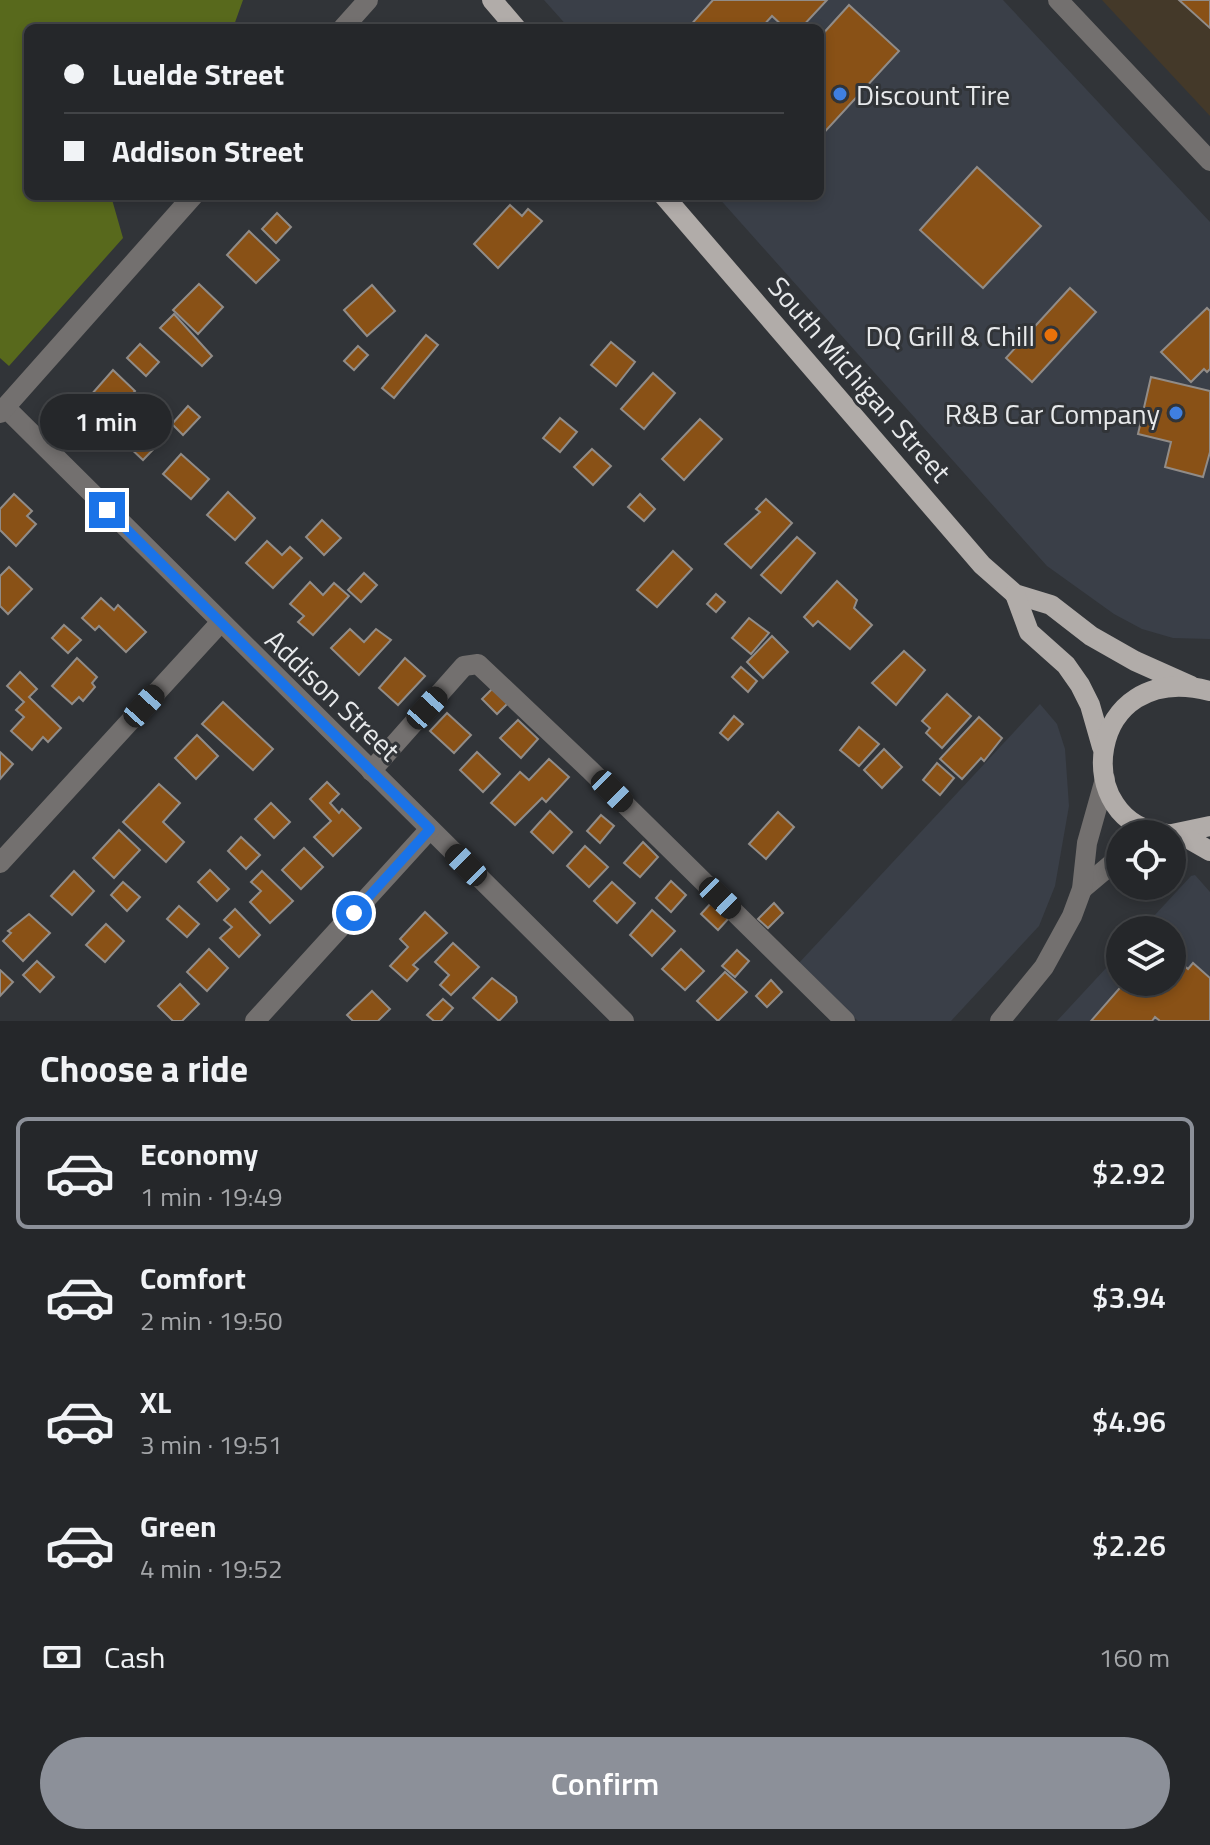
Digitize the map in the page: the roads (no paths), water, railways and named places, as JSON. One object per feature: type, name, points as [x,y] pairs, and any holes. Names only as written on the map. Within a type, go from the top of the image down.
[{"type":"main road","points":[[492,0],[513,24]]},
{"type":"main road","name":"South Michigan Street","points":[[667,200],[982,565],[1015,594],[1051,605],[1113,649],[1205,689]]},
{"type":"main road","name":"South Michigan Street","points":[[1015,594],[1029,632],[1066,665],[1090,705],[1102,747],[1105,779]]},
{"type":"main road","points":[[1102,747],[1123,708],[1143,693],[1166,686],[1205,689]]},
{"type":"main road","points":[[1105,779],[1113,798],[1133,820]]},
{"type":"main road","points":[[1186,831],[1210,826]]},
{"type":"main road","points":[[1186,841],[1210,851]]},
{"type":"street","points":[[347,24],[368,0]]},
{"type":"street","points":[[1058,0],[1210,161]]},
{"type":"street","points":[[3,410],[189,200]]},
{"type":"street","name":"Addison Street","points":[[3,410],[624,1021]]},
{"type":"street","points":[[0,863],[220,623]]},
{"type":"street","points":[[371,771],[464,666],[478,664],[845,1021]]},
{"type":"street","points":[[1000,1021],[1044,967],[1082,889],[1087,843],[1105,779]]},
{"type":"street","points":[[255,1021],[430,829]]},
{"type":"street","points":[[1082,889],[1106,869]]},
{"type":"place","name":"Discount Tire","points":[[840,94]]},
{"type":"place","name":"DQ Grill & Chill","points":[[1051,335]]},
{"type":"place","name":"R&B Car Company","points":[[1176,413]]}]
